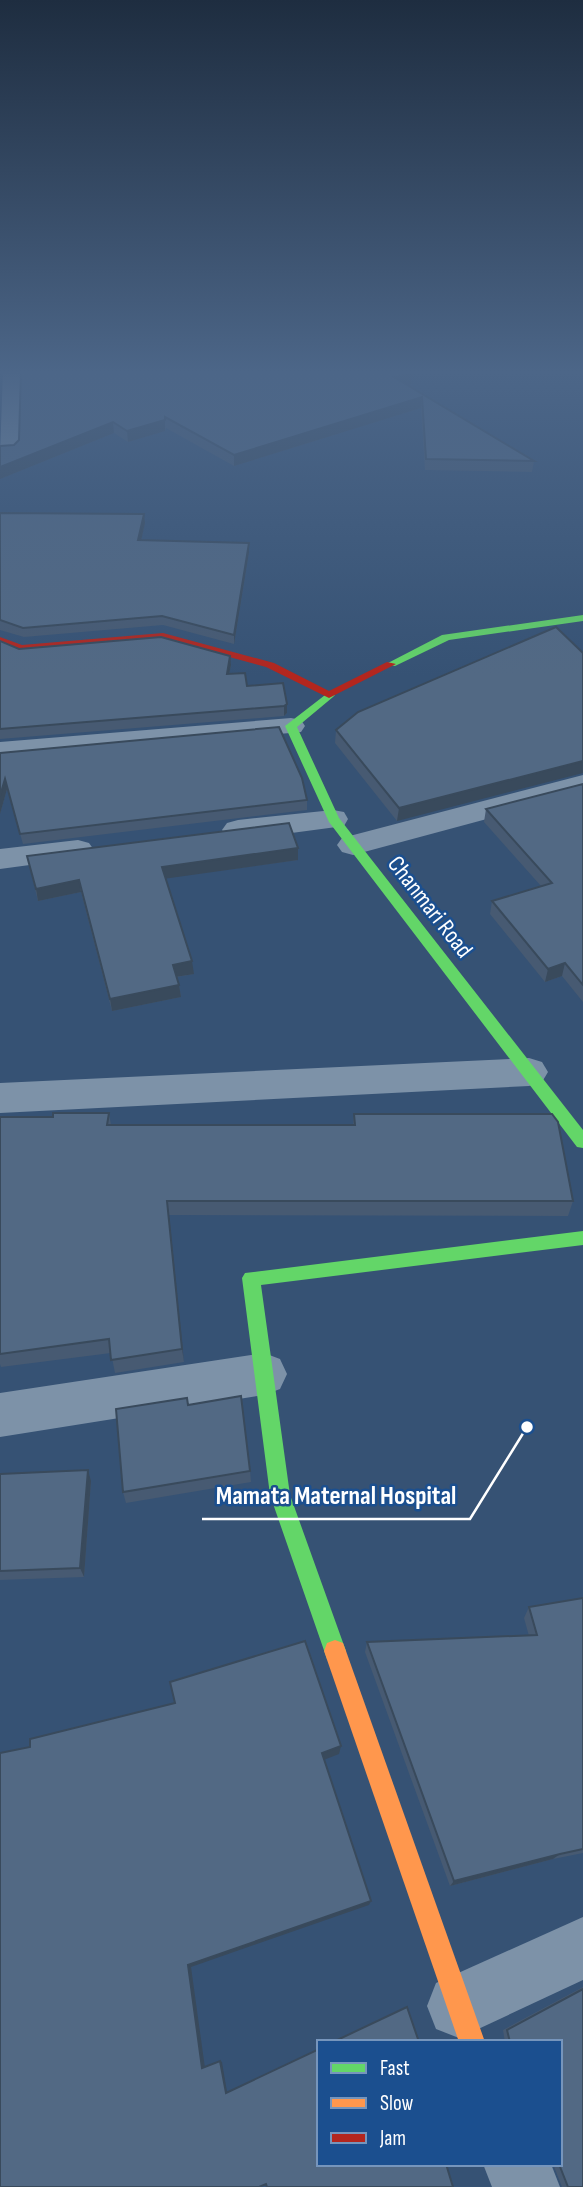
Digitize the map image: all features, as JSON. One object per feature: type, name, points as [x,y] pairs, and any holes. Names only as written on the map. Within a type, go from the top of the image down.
[{"type":"street","points":[[0,751],[291,726],[329,695],[446,637],[583,618]]},
{"type":"street","points":[[0,640],[21,648],[163,636],[270,665],[329,695]]},
{"type":"street","name":"Chanmari Road","points":[[291,726],[333,818],[583,1142]]},
{"type":"street","points":[[353,845],[583,784]]},
{"type":"street","points":[[208,834],[333,818]]},
{"type":"street","points":[[0,859],[111,846]]},
{"type":"street","points":[[0,1098],[528,1072]]},
{"type":"street","points":[[583,1238],[251,1278],[280,1495],[465,2024],[583,1948]]},
{"type":"street","points":[[0,1415],[264,1374]]},
{"type":"street","points":[[518,2166],[526,2187]]},
{"type":"building","points":[[0,513],[144,514],[138,540],[249,543],[234,635],[162,616],[23,628],[0,620]]},
{"type":"building","points":[[556,627],[583,653],[583,761],[399,808],[336,730],[358,712]]},
{"type":"building","points":[[161,637],[230,656],[227,674],[245,673],[247,686],[283,683],[287,704],[0,729],[0,641],[19,649]]},
{"type":"building","points":[[279,727],[302,778],[307,800],[20,834],[5,779],[0,796],[0,753]]},
{"type":"building","points":[[583,784],[583,985],[565,963],[548,969],[492,901],[552,883],[486,809]]},
{"type":"building","points":[[289,823],[298,848],[162,867],[192,961],[173,965],[179,985],[110,999],[79,880],[36,889],[27,856]]},
{"type":"building","points":[[53,1113],[109,1113],[107,1125],[355,1125],[354,1114],[552,1114],[558,1122],[573,1201],[167,1201],[182,1349],[111,1360],[109,1339],[0,1354],[0,1117],[53,1117]]},
{"type":"building","points":[[241,1396],[250,1471],[123,1492],[116,1409],[187,1398],[188,1405]]},
{"type":"building","points":[[88,1470],[80,1568],[0,1571],[0,1474]]},
{"type":"building","points":[[583,1598],[583,1849],[454,1881],[367,1642],[537,1635],[529,1607]]},
{"type":"building","points":[[305,1641],[341,1746],[322,1753],[371,1901],[188,1965],[202,2068],[220,2061],[226,2093],[317,2050],[317,2166],[447,2166],[453,2187],[267,2187],[266,2184],[259,2187],[0,2187],[0,1753],[30,1747],[30,1739],[175,1703],[170,1682]]},
{"type":"building","points":[[583,1989],[583,2187],[568,2187],[560,2166],[562,2166],[562,2040],[510,2040],[507,2030]]},
{"type":"building","points":[[407,2007],[418,2040],[337,2040]]},
{"type":"traffic: fast","points":[[391,664],[446,637],[583,618]]},
{"type":"traffic: fast","points":[[329,695],[291,726],[333,819],[583,1142]]},
{"type":"traffic: fast","points":[[335,1651],[280,1495],[251,1278],[583,1238]]},
{"type":"traffic: slow","points":[[335,1651],[471,2040]]},
{"type":"traffic: jam","points":[[0,640],[21,648],[163,636],[270,665],[329,695],[391,664]]},
{"type":"place","name":"Mamata Maternal Hospital","points":[[527,1427]]}]
